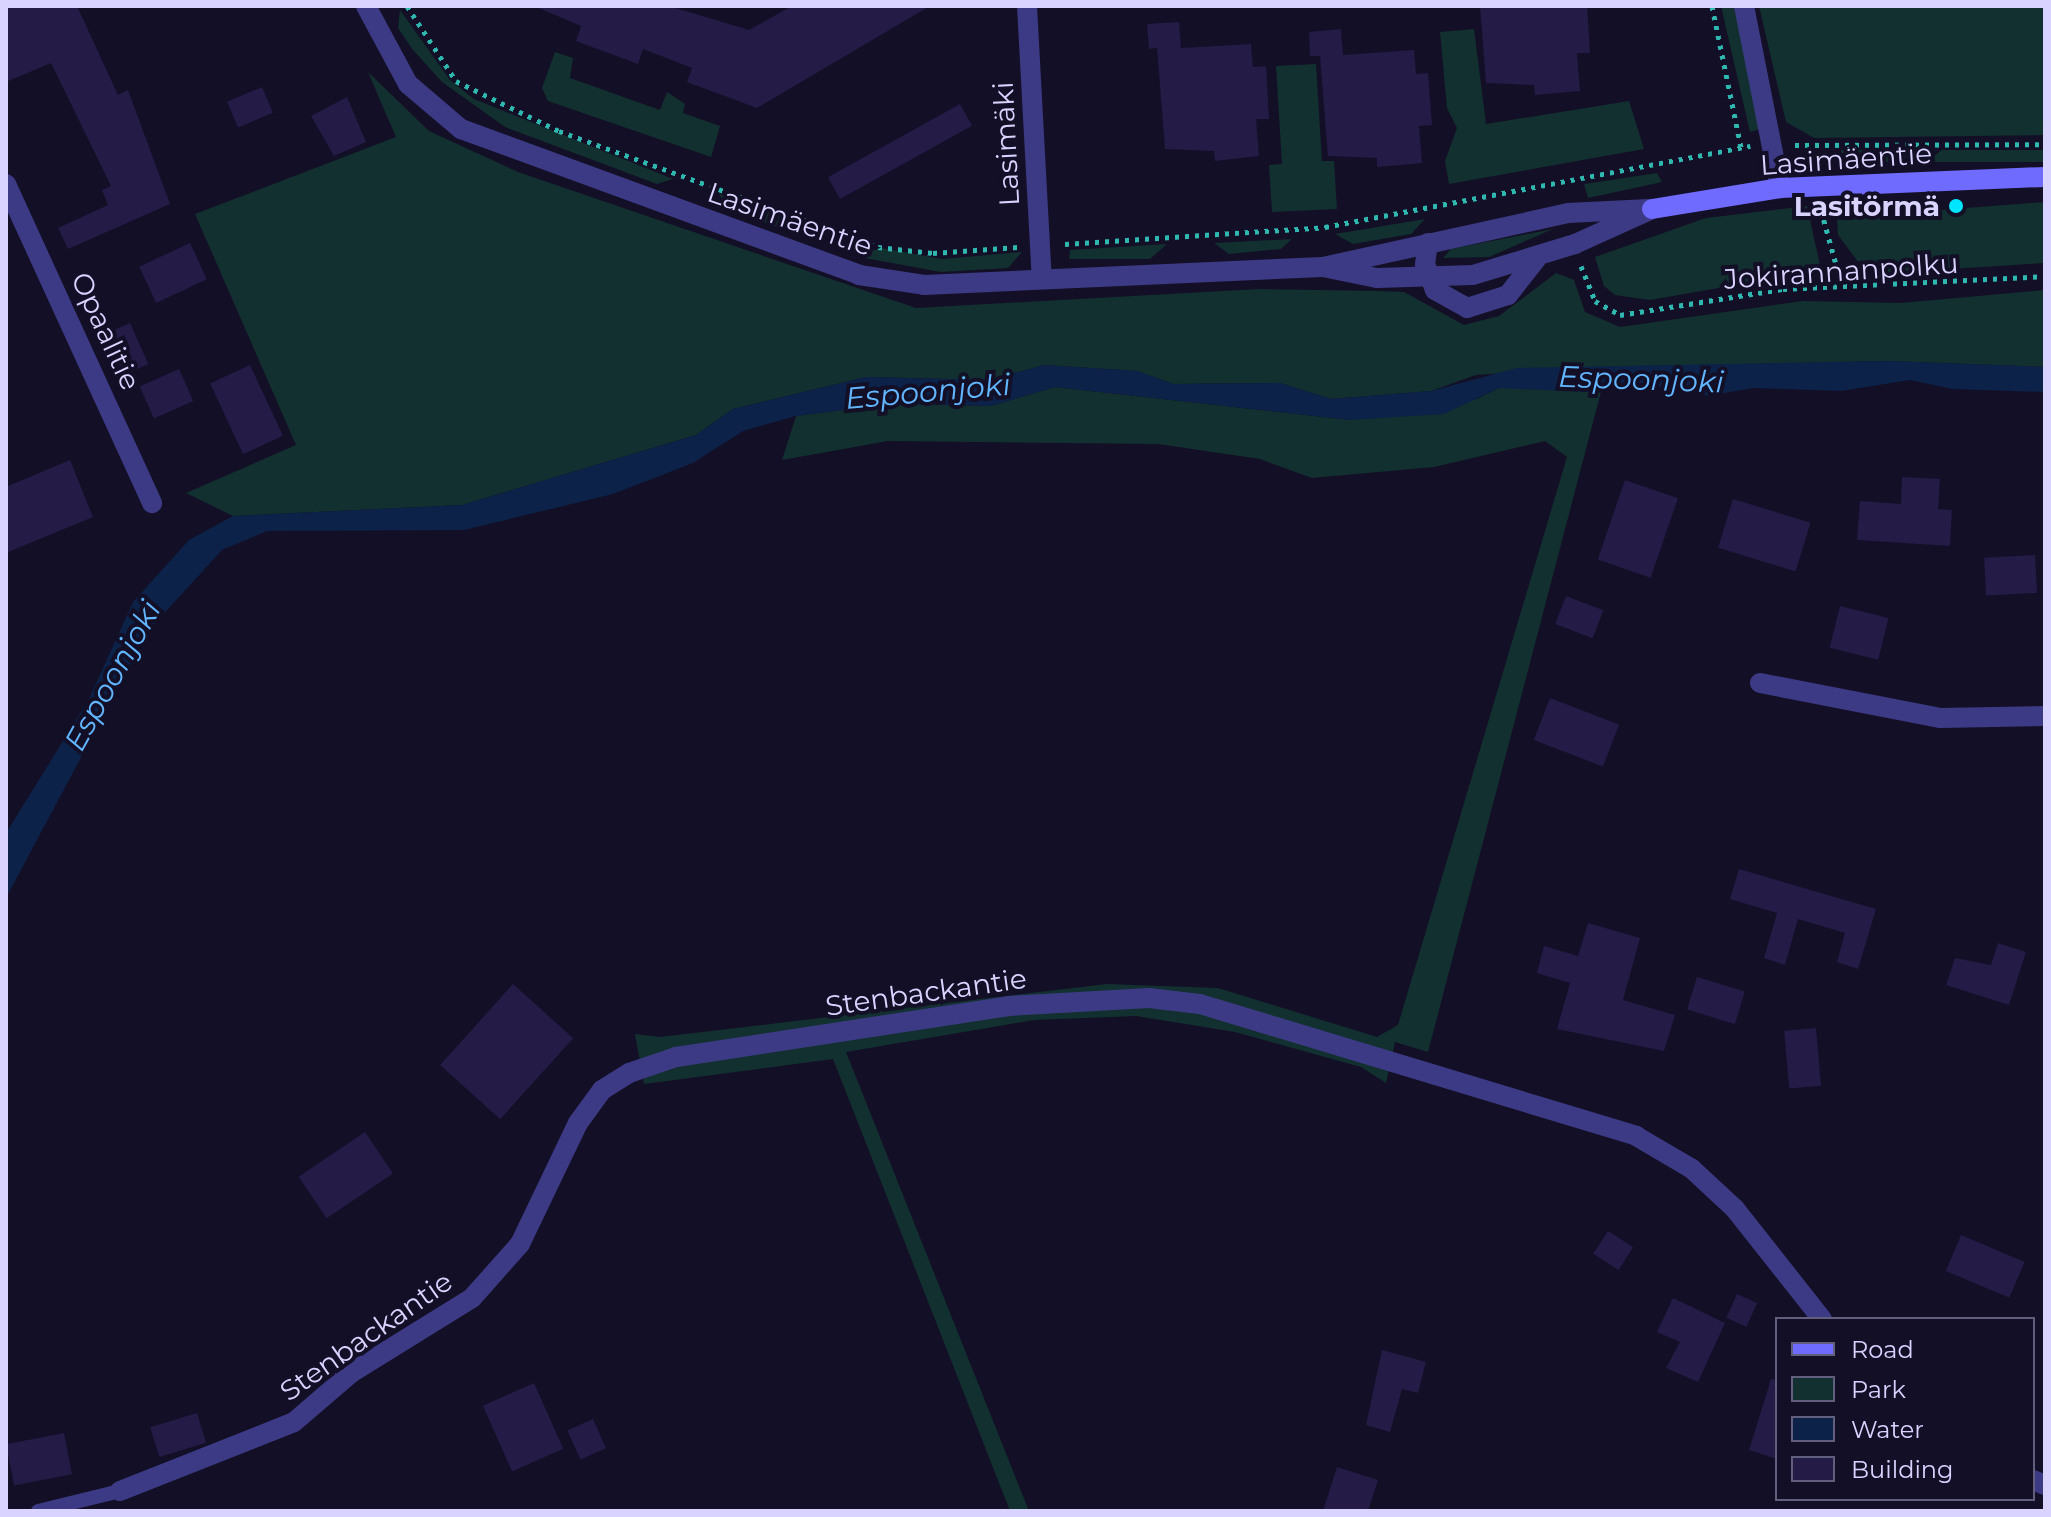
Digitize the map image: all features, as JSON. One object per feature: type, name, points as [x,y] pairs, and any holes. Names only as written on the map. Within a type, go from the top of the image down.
[{"type":"street","name":"Lasimäentie","points":[[366,6],[408,84],[432,109],[497,145],[859,275],[924,285],[1323,267],[1568,213],[1652,209],[1780,188],[2045,177]]},
{"type":"street","name":"Lasimäki","points":[[1027,6],[1042,279]]},
{"type":"street","points":[[1744,6],[1780,188]]},
{"type":"street","name":"Opaalitie","points":[[6,184],[152,503]]},
{"type":"street","name":"Lasimäentie","points":[[1323,267],[1377,278],[1473,275],[1537,258],[1652,209]]},
{"type":"street","points":[[1428,243],[1428,276]]},
{"type":"street","name":"Lasimäentie","points":[[1428,276],[1445,299],[1480,308],[1508,295],[1537,258]]},
{"type":"street","points":[[1760,683],[1940,718],[2045,716]]},
{"type":"street","name":"Stenbackantie","points":[[120,1491],[294,1422],[351,1373],[472,1298],[520,1244],[578,1123],[602,1090],[629,1073],[676,1057],[1022,1005],[1149,998],[1200,1004],[1623,1131],[1692,1169],[1735,1209],[1820,1317]]},
{"type":"lane","points":[[38,1511],[120,1491]]},
{"type":"path","points":[[1712,6],[1741,147]]},
{"type":"path","points":[[1786,141],[1820,151],[2045,144]]},
{"type":"path","points":[[1821,210],[1842,286]]},
{"type":"path","name":"Jokirannanpolku","points":[[1578,257],[1595,301],[1620,315],[1842,286],[2045,276]]},
{"type":"green space","points":[[1721,6],[1734,6],[1760,129],[1750,132]]},
{"type":"green space","points":[[1759,6],[2045,6],[2045,135],[1814,138],[1786,122]]},
{"type":"green space","points":[[400,10],[450,80],[474,99],[673,179],[657,184],[505,127],[442,82],[413,50],[398,28]]},
{"type":"green space","points":[[1474,29],[1486,124],[1629,101],[1644,149],[1449,184],[1445,161],[1457,128],[1447,108],[1440,32]]},
{"type":"green space","points":[[555,52],[573,58],[570,78],[660,110],[667,92],[685,104],[683,113],[720,126],[711,157],[548,101],[542,88]]},
{"type":"green space","points":[[1316,64],[1322,161],[1334,161],[1337,209],[1272,212],[1269,165],[1282,164],[1276,66]]},
{"type":"green space","points":[[368,72],[429,131],[518,172],[916,308],[1259,289],[1379,291],[1404,292],[1464,325],[1499,316],[1556,273],[1574,280],[1585,312],[1620,327],[1803,301],[1901,303],[2045,290],[2045,367],[1889,361],[1598,367],[1476,375],[1431,391],[1331,399],[1280,383],[1173,384],[1137,371],[1044,365],[989,380],[866,377],[733,409],[696,435],[462,505],[233,516],[186,493],[296,445],[195,214],[396,137]]},
{"type":"green space","points":[[1841,150],[2045,150],[2045,162],[1841,162]]},
{"type":"green space","points":[[1657,173],[1662,182],[1588,198],[1584,184]]},
{"type":"green space","points":[[719,194],[807,226],[789,232],[728,209]]},
{"type":"green space","points":[[2045,202],[2045,263],[1886,273],[1859,263],[1838,235],[1837,218]]},
{"type":"green space","points":[[1807,206],[1821,270],[1650,300],[1615,295],[1604,286],[1595,257],[1706,218]]},
{"type":"green space","points":[[1425,219],[1411,234],[1353,244],[1335,234]]},
{"type":"green space","points":[[1553,229],[1489,257],[1443,258],[1451,249]]},
{"type":"green space","points":[[1292,239],[1281,249],[1229,254],[1214,243]]},
{"type":"green space","points":[[849,242],[942,259],[1022,252],[1008,268],[941,272],[859,257]]},
{"type":"green space","points":[[1167,244],[1150,259],[1069,259],[1070,250]]},
{"type":"green space","points":[[1055,387],[1350,420],[1477,399],[1499,388],[1602,388],[1428,1052],[1395,1042],[1386,1083],[1361,1067],[1235,1032],[1136,1016],[1034,1020],[846,1052],[1029,1511],[1010,1511],[833,1059],[644,1084],[635,1034],[660,1037],[1107,984],[1218,988],[1377,1037],[1398,1025],[1567,457],[1545,441],[1434,467],[1312,478],[1260,459],[1158,444],[888,441],[782,460],[796,416],[890,404],[991,406]]},
{"type":"water","name":"Espoonjoki","points":[[1889,361],[2045,367],[2045,392],[1952,389],[1910,380],[1841,391],[1753,388],[1708,396],[1631,381],[1588,392],[1499,388],[1444,414],[1350,420],[1055,387],[991,406],[890,404],[796,416],[743,431],[693,463],[613,494],[464,530],[267,531],[222,550],[149,630],[6,898],[6,833],[89,699],[133,602],[189,540],[233,516],[462,505],[696,435],[733,409],[866,377],[989,380],[1044,365],[1137,371],[1173,384],[1280,383],[1331,399],[1431,391],[1517,368]]},
{"type":"building","points":[[6,6],[77,6],[118,95],[128,90],[170,204],[68,249],[58,228],[108,205],[102,190],[111,186],[51,63],[6,82]]},
{"type":"building","points":[[534,6],[669,6],[749,30],[792,6],[930,6],[757,108],[687,82],[692,68],[643,49],[638,64],[576,41],[581,26]]},
{"type":"building","points":[[1480,6],[1587,6],[1590,53],[1577,53],[1580,91],[1535,95],[1534,85],[1486,83]]},
{"type":"building","points":[[1179,22],[1181,48],[1251,44],[1253,67],[1266,66],[1269,119],[1256,119],[1259,156],[1215,161],[1214,151],[1165,149],[1157,48],[1149,49],[1147,24]]},
{"type":"building","points":[[1341,29],[1343,55],[1414,50],[1416,74],[1428,73],[1432,125],[1419,126],[1422,163],[1377,167],[1377,158],[1328,156],[1320,56],[1310,56],[1309,32]]},
{"type":"building","points":[[262,87],[273,113],[238,128],[227,102]]},
{"type":"building","points":[[347,97],[366,142],[334,156],[311,116]]},
{"type":"building","points":[[960,104],[972,126],[840,199],[828,177]]},
{"type":"building","points":[[190,243],[207,279],[156,303],[139,267]]},
{"type":"building","points":[[130,323],[148,364],[121,376],[103,335]]},
{"type":"building","points":[[250,365],[283,436],[243,454],[210,384]]},
{"type":"building","points":[[179,369],[193,401],[154,418],[140,386]]},
{"type":"building","points":[[70,460],[93,517],[6,553],[6,487]]},
{"type":"building","points":[[1902,477],[1940,479],[1938,509],[1952,510],[1950,546],[1857,540],[1860,501],[1901,504]]},
{"type":"building","points":[[1625,480],[1678,498],[1651,578],[1598,559]]},
{"type":"building","points":[[1733,499],[1810,523],[1796,571],[1718,548]]},
{"type":"building","points":[[2035,555],[2037,593],[1986,596],[1984,558]]},
{"type":"building","points":[[1566,596],[1603,610],[1593,638],[1555,624]]},
{"type":"building","points":[[1840,606],[1889,618],[1878,660],[1830,648]]},
{"type":"building","points":[[1550,698],[1619,725],[1603,767],[1534,740]]},
{"type":"building","points":[[1739,869],[1876,909],[1858,969],[1837,962],[1845,933],[1798,919],[1785,965],[1764,958],[1777,913],[1730,899]]},
{"type":"building","points":[[1588,923],[1640,938],[1623,1000],[1675,1015],[1664,1051],[1557,1029],[1570,983],[1537,973],[1544,946],[1578,956]]},
{"type":"building","points":[[1998,943],[2026,952],[2009,1005],[1946,985],[1955,958],[1991,965]]},
{"type":"building","points":[[1697,977],[1745,992],[1735,1024],[1687,1010]]},
{"type":"building","points":[[513,984],[573,1038],[500,1119],[440,1065]]},
{"type":"building","points":[[1816,1028],[1821,1086],[1789,1089],[1784,1031]]},
{"type":"building","points":[[365,1132],[393,1173],[327,1218],[299,1177]]},
{"type":"building","points":[[1608,1231],[1633,1247],[1618,1270],[1593,1254]]},
{"type":"building","points":[[1961,1235],[2025,1262],[2009,1298],[1946,1271]]},
{"type":"building","points":[[1737,1294],[1757,1303],[1747,1327],[1726,1318]]},
{"type":"building","points":[[1673,1298],[1725,1323],[1698,1382],[1666,1368],[1680,1342],[1657,1332]]},
{"type":"building","points":[[1382,1350],[1426,1362],[1418,1393],[1402,1389],[1390,1432],[1366,1425]]},
{"type":"building","points":[[1771,1379],[1775,1380],[1775,1458],[1749,1450]]},
{"type":"building","points":[[534,1383],[563,1449],[512,1472],[483,1406]]},
{"type":"building","points":[[197,1413],[206,1443],[159,1457],[150,1427]]},
{"type":"building","points":[[593,1419],[606,1448],[580,1460],[567,1430]]},
{"type":"building","points":[[64,1433],[72,1474],[14,1485],[6,1444]]},
{"type":"building","points":[[1337,1467],[1378,1480],[1368,1511],[1323,1511]]},
{"type":"place","name":"Lasitörmä","points":[[1956,206]]}]
